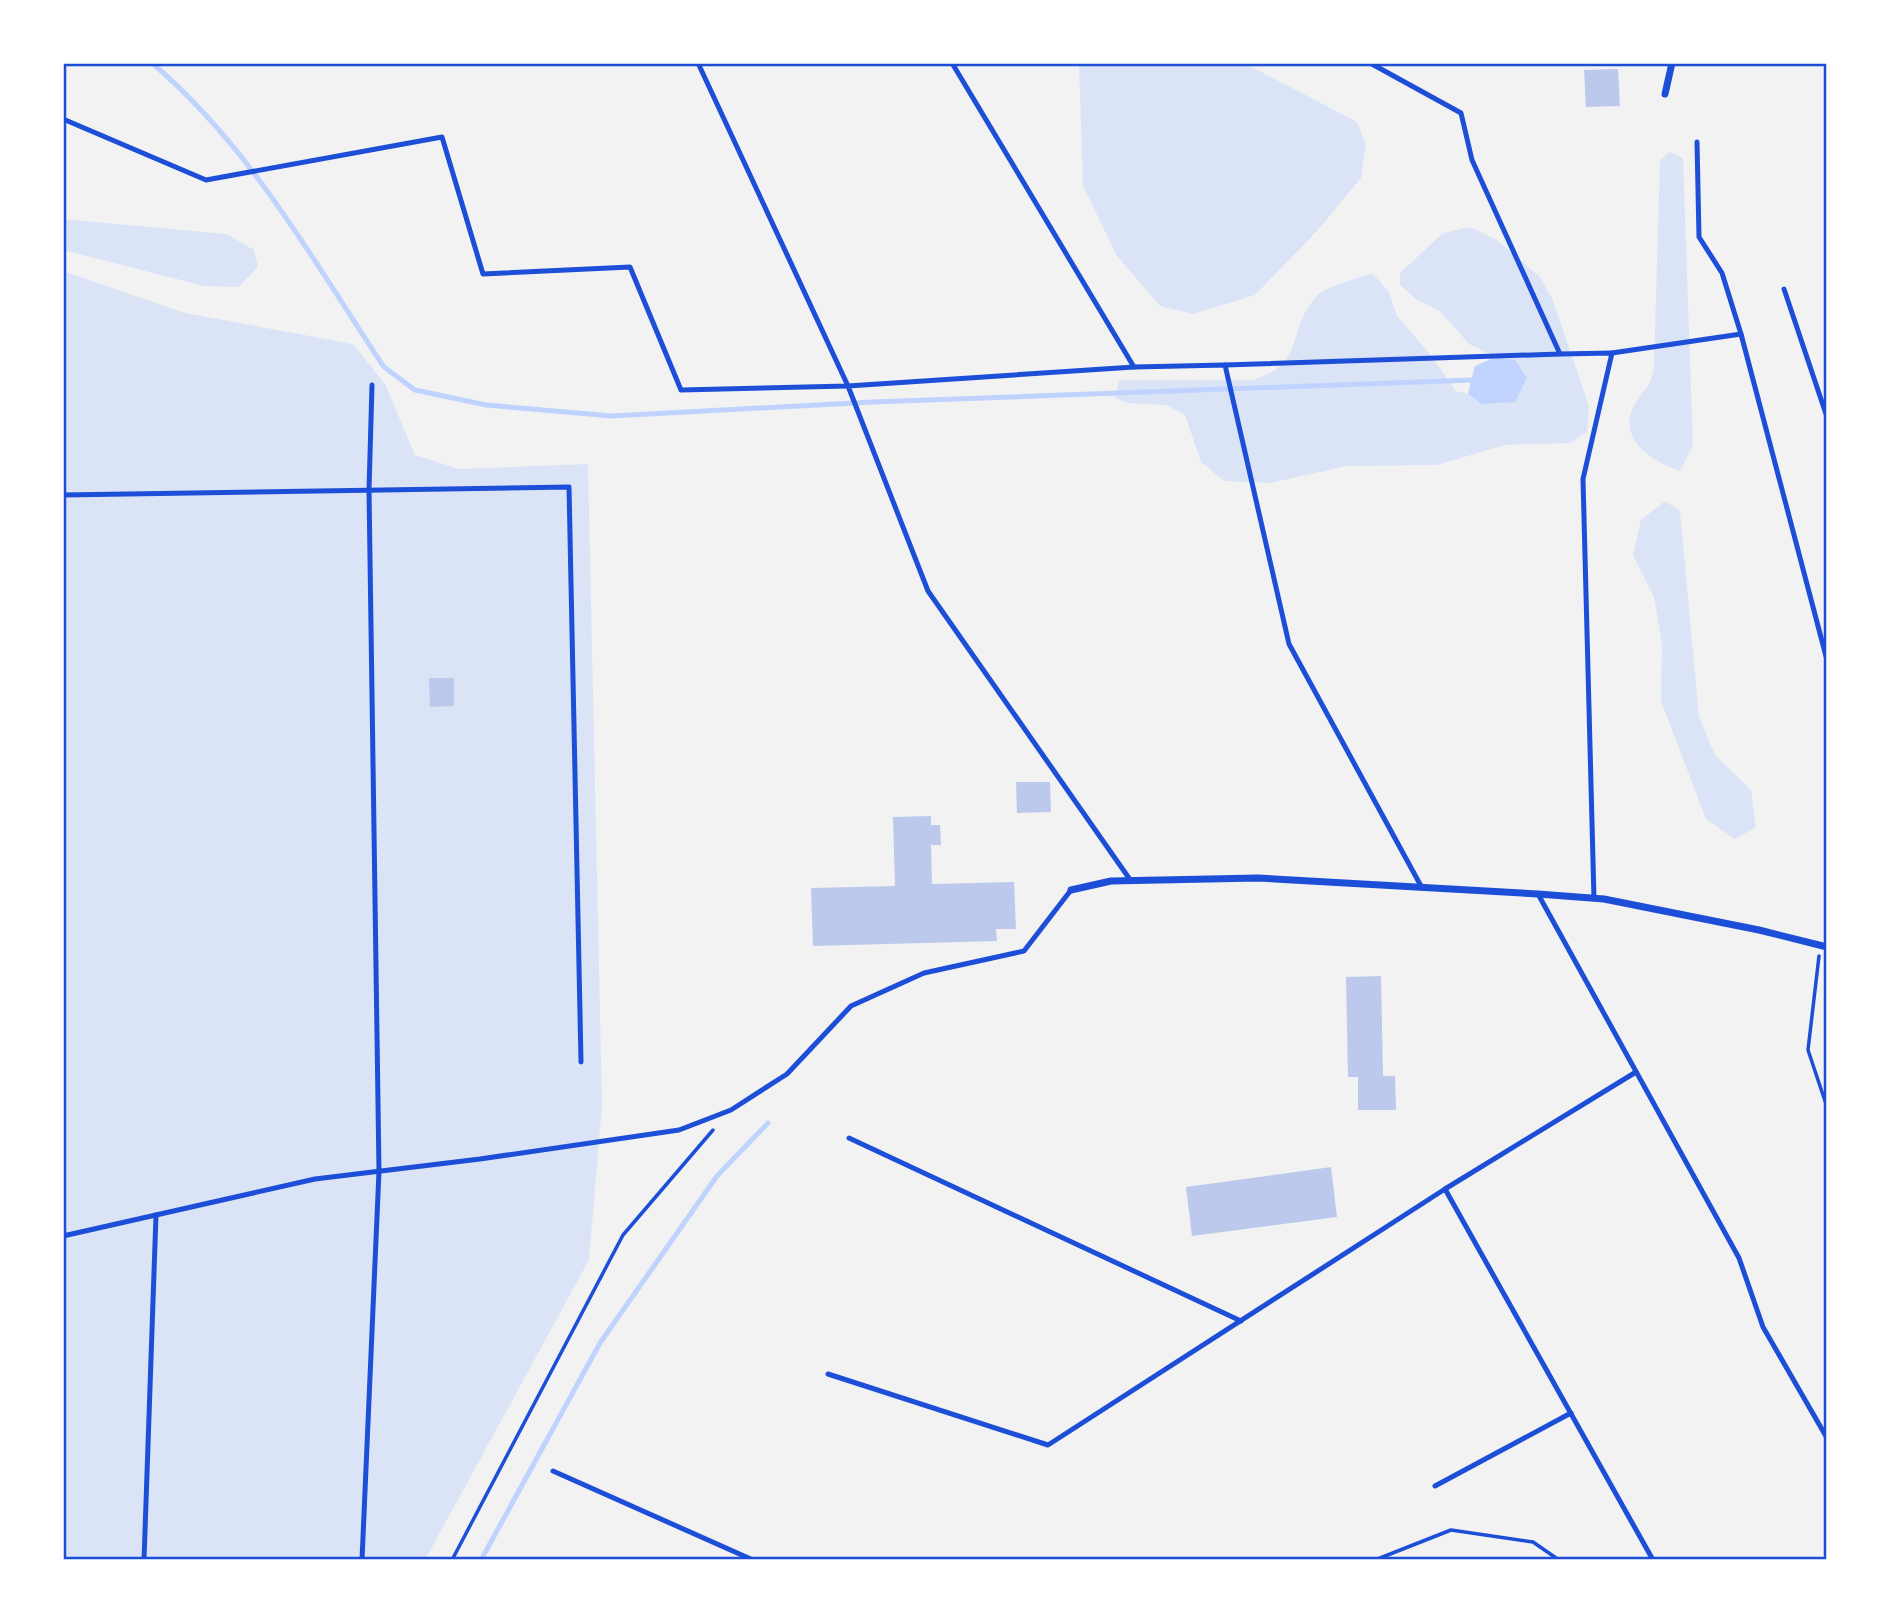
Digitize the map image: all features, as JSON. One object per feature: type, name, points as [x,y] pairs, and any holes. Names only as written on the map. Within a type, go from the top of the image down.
[{"type":"street","points":[[1665,94],[1672,63]]},
{"type":"street","points":[[1071,890],[1111,881],[1258,878],[1538,894],[1594,899],[1759,930],[1824,947]]},
{"type":"lane","points":[[698,63],[848,386],[929,591],[1131,881]]},
{"type":"lane","points":[[952,63],[1134,367]]},
{"type":"lane","points":[[1370,63],[1461,113],[1472,160],[1560,354]]},
{"type":"lane","points":[[63,119],[206,180],[442,137],[483,274],[630,267],[681,390],[848,386],[1134,367],[1612,353],[1741,334]]},
{"type":"lane","points":[[1697,142],[1699,237],[1722,273],[1741,334],[1827,660]]},
{"type":"lane","points":[[1784,289],[1827,417]]},
{"type":"lane","points":[[1594,899],[1583,479],[1612,353]]},
{"type":"lane","points":[[1225,365],[1289,644],[1421,886]]},
{"type":"lane","points":[[362,1560],[379,1171],[369,490],[372,385]]},
{"type":"lane","points":[[63,495],[569,487],[582,1062]]},
{"type":"lane","points":[[63,1236],[315,1179],[679,1129],[731,1110],[787,1074],[851,1006],[924,973],[1024,951],[1071,890]]},
{"type":"lane","points":[[1538,894],[1739,1258],[1763,1327],[1827,1438]]},
{"type":"lane","points":[[828,1374],[1048,1445],[1446,1189],[1636,1072]]},
{"type":"lane","points":[[849,1138],[1241,1321]]},
{"type":"lane","points":[[1446,1189],[1653,1560]]},
{"type":"lane","points":[[144,1560],[156,1215]]},
{"type":"lane","points":[[1435,1486],[1571,1413]]},
{"type":"lane","points":[[553,1471],[753,1560]]},
{"type":"path","points":[[1824,947],[1808,1050],[1827,1107]]},
{"type":"path","points":[[452,1560],[623,1235],[731,1110]]},
{"type":"path","points":[[1374,1560],[1451,1530],[1533,1542],[1559,1560]]},
{"type":"shaded area","points":[[1079,63],[1244,63],[1357,122],[1366,144],[1361,178],[1317,231],[1255,295],[1193,314],[1160,306],[1117,256],[1083,186]]},
{"type":"shaded area","points":[[1670,152],[1683,158],[1693,445],[1680,471],[1649,455],[1633,438],[1630,428],[1630,417],[1635,404],[1653,373],[1660,160]]},
{"type":"shaded area","points":[[63,219],[226,234],[254,250],[258,267],[239,287],[204,286],[63,250]]},
{"type":"shaded area","points":[[1470,227],[1497,240],[1539,276],[1552,298],[1589,406],[1587,432],[1570,443],[1505,445],[1437,465],[1347,466],[1270,483],[1224,481],[1201,462],[1185,415],[1166,405],[1127,403],[1115,398],[1119,380],[1253,380],[1270,373],[1281,365],[1288,355],[1307,310],[1320,293],[1372,273],[1389,292],[1397,316],[1429,353],[1456,391],[1468,394],[1482,404],[1496,357],[1469,344],[1440,311],[1417,300],[1400,285],[1400,273],[1443,233]]},
{"type":"shaded area","points":[[63,271],[185,313],[353,344],[385,384],[415,455],[459,469],[588,464],[602,1105],[589,1260],[425,1560],[63,1560]]},
{"type":"shaded area","points":[[1665,501],[1680,511],[1699,717],[1715,755],[1751,790],[1756,827],[1735,839],[1706,819],[1661,701],[1662,645],[1654,597],[1633,555],[1641,520]]},
{"type":"water","points":[[1496,357],[1515,360],[1527,378],[1515,402],[1482,404],[1468,394],[1475,366]]},
{"type":"building","points":[[1618,69],[1620,106],[1586,107],[1584,70]]},
{"type":"building","points":[[429,678],[454,678],[454,706],[430,707]]},
{"type":"building","points":[[1016,782],[1050,782],[1051,812],[1017,813]]},
{"type":"building","points":[[931,816],[931,825],[940,825],[941,845],[931,845],[932,884],[1014,882],[1016,929],[996,929],[997,941],[813,946],[811,888],[895,886],[893,817]]},
{"type":"building","points":[[1381,976],[1383,1076],[1395,1076],[1396,1110],[1358,1110],[1358,1077],[1348,1077],[1346,977]]},
{"type":"building","points":[[1331,1167],[1337,1217],[1192,1236],[1186,1187]]},
{"type":"waterway","points":[[152,63],[220,131],[250,168],[306,247],[384,367],[415,390],[486,405],[612,416],[873,402],[1472,380]]},
{"type":"waterway","points":[[481,1560],[600,1343],[717,1176],[768,1123]]}]
